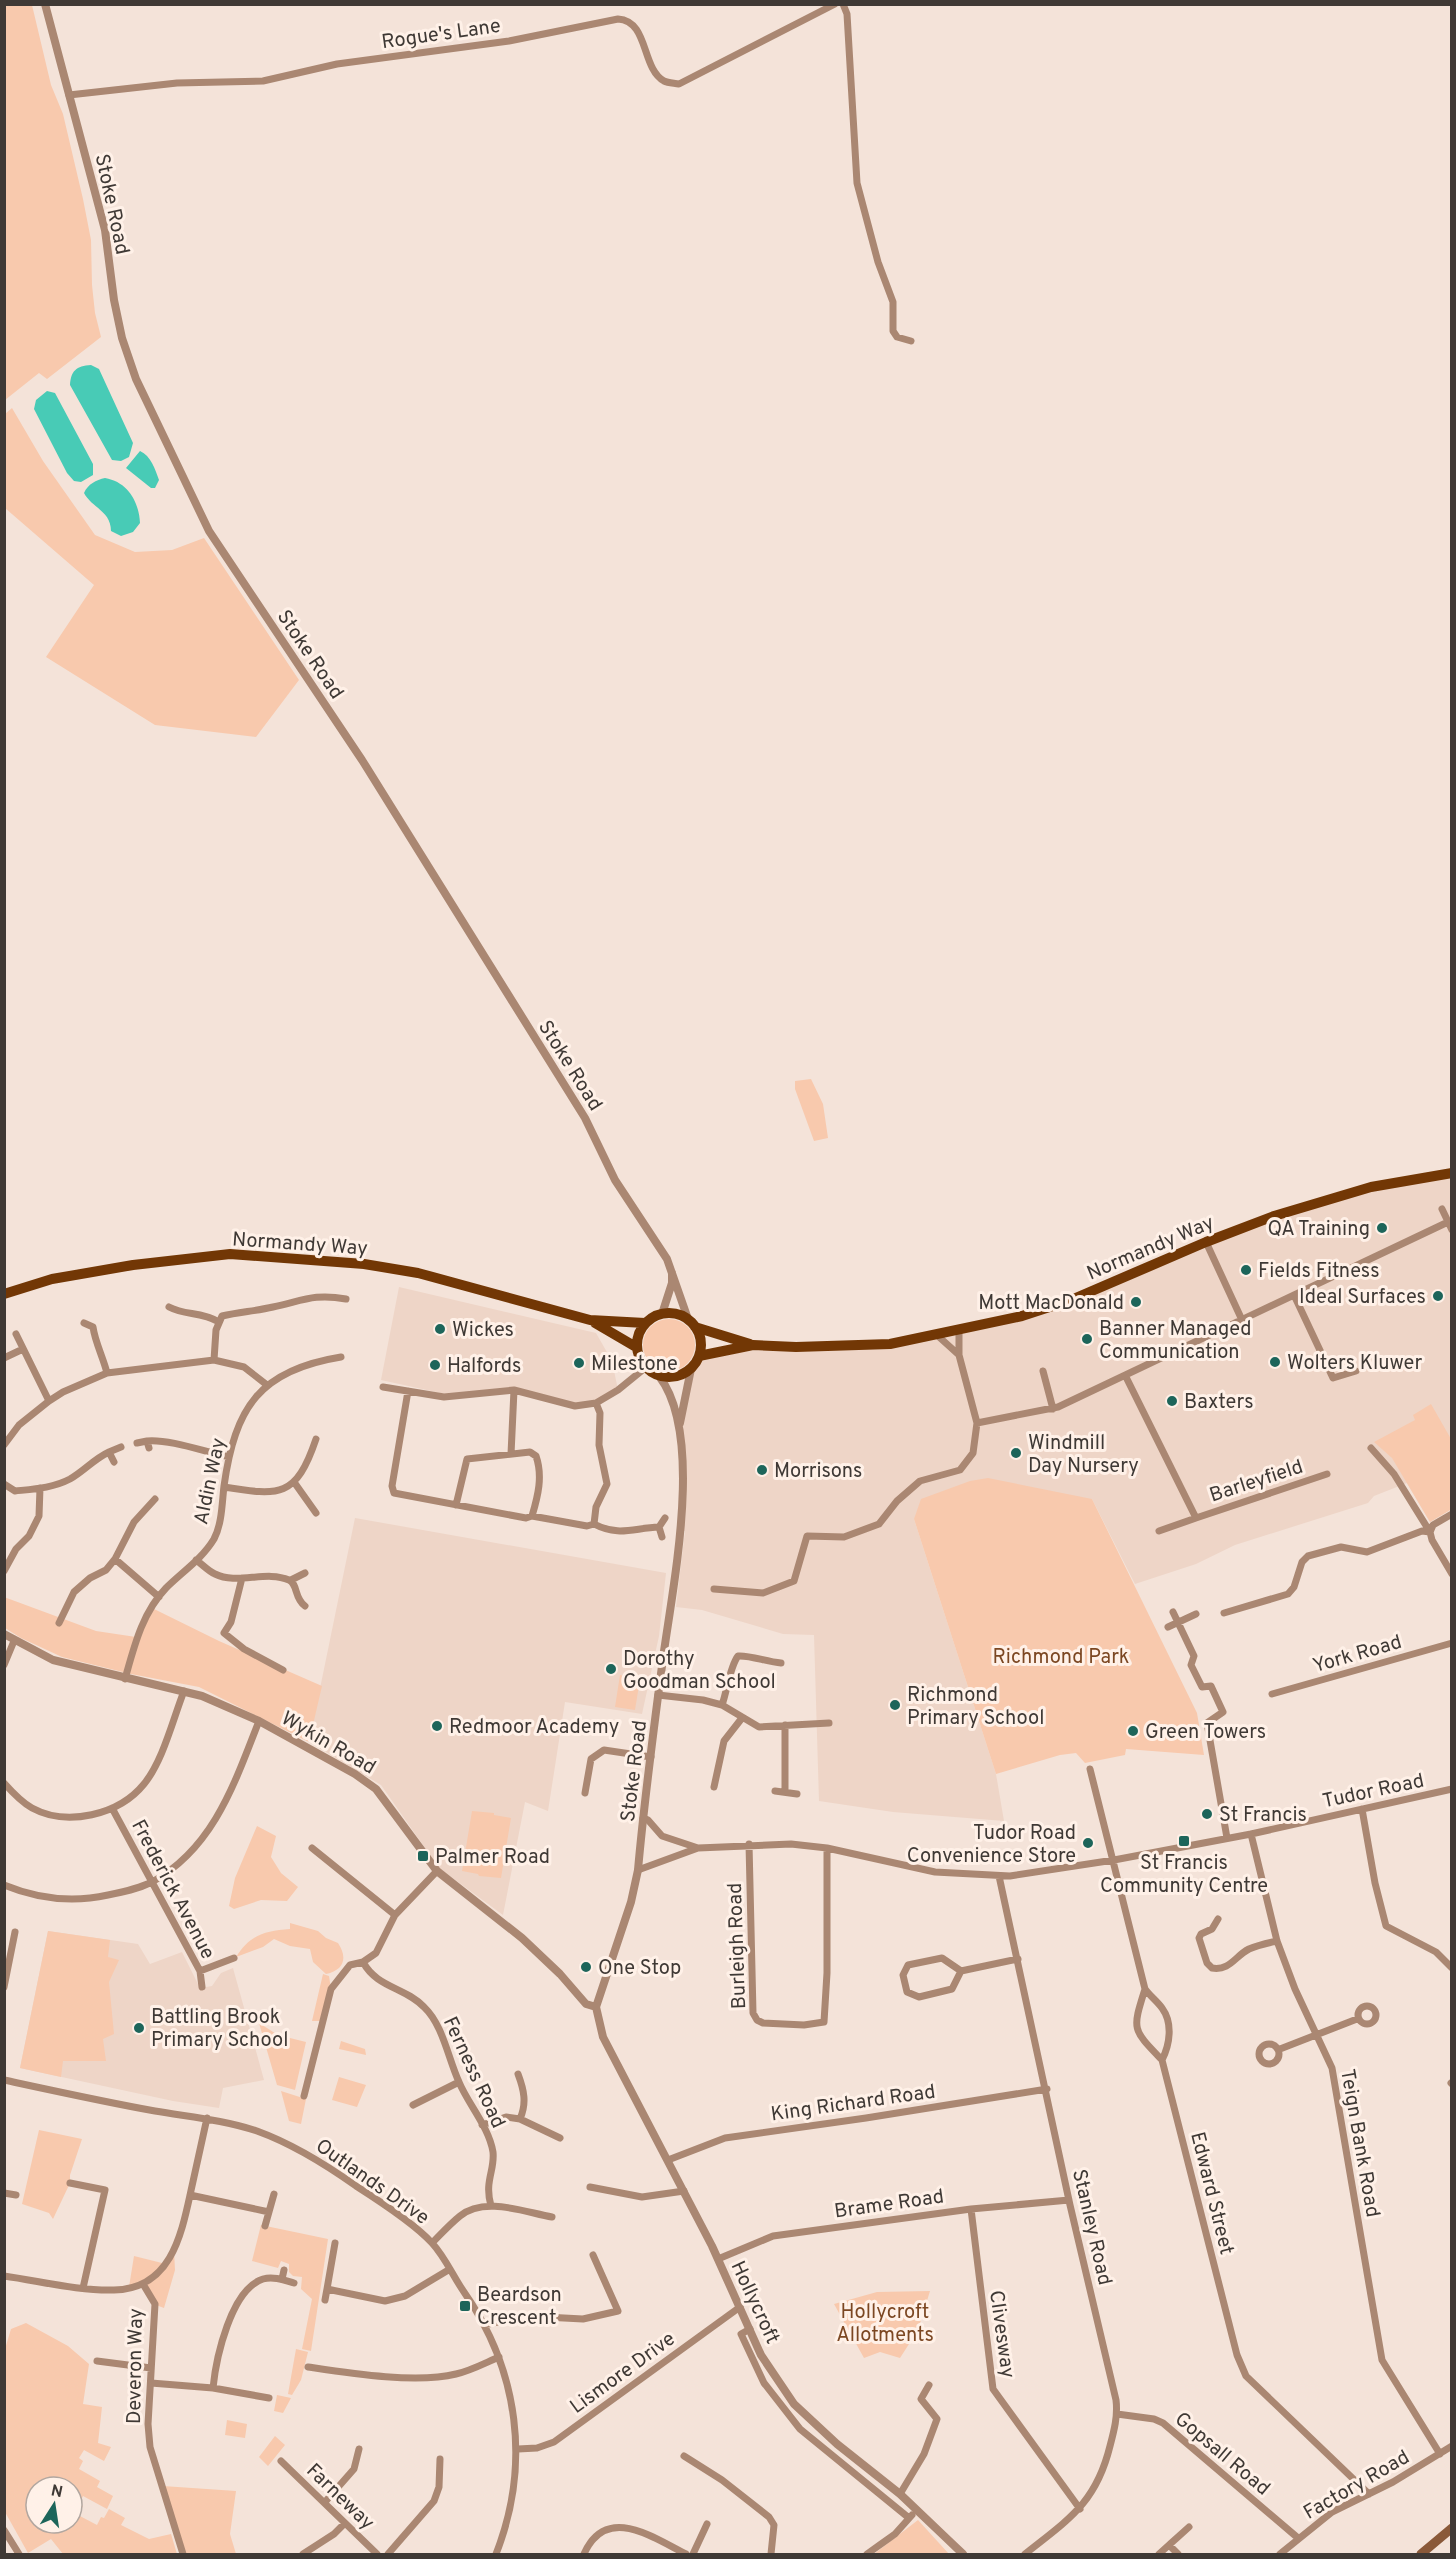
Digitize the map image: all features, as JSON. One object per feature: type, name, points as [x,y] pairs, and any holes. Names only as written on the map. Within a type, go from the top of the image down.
[{"type":"main road","name":"Normandy Way","points":[[699,1356],[753,1345],[890,1344],[1022,1316],[1071,1300],[1206,1242],[1322,1200],[1371,1187],[1452,1173]]},
{"type":"main road","name":"Normandy Way","points":[[4,1294],[52,1279],[133,1265],[230,1254],[364,1264],[418,1273],[590,1320],[645,1323]]},
{"type":"main road","points":[[662,1314],[680,1315],[692,1323],[701,1346],[699,1356],[691,1369],[679,1376],[659,1376],[645,1368],[636,1347],[638,1334],[645,1323],[662,1314]]},
{"type":"main road","name":"Normandy Way","points":[[590,1320],[636,1347]]},
{"type":"main road","name":"Normandy Way","points":[[692,1323],[753,1345]]},
{"type":"main road","points":[[1420,2554],[1452,2528]]},
{"type":"street","name":"Stoke Road","points":[[45,4],[105,230],[122,338],[136,380],[209,531],[368,770],[585,1118],[615,1180],[652,1234],[672,1270],[692,1323]]},
{"type":"street","name":"Rogue's Lane","points":[[69,95],[177,83],[263,81],[338,64],[509,41],[618,19],[627,20],[635,25],[657,73],[665,82],[679,84],[835,4]]},
{"type":"street","points":[[843,4],[848,14],[857,183],[860,200],[878,262],[893,302],[893,331],[897,337],[911,341]]},
{"type":"street","points":[[977,1423],[1053,1408],[1126,1377],[1294,1295],[1450,1226],[1442,1209]]},
{"type":"street","points":[[1206,1242],[1242,1320]]},
{"type":"street","points":[[662,1314],[672,1283],[672,1270]]},
{"type":"street","points":[[214,1360],[216,1330],[222,1316],[291,1303],[307,1297],[326,1295],[346,1299]]},
{"type":"street","points":[[1294,1295],[1333,1378],[1356,1371]]},
{"type":"street","points":[[169,1307],[179,1313],[196,1312],[219,1322]]},
{"type":"street","points":[[93,1327],[100,1322]]},
{"type":"street","points":[[84,1323],[93,1327]]},
{"type":"street","points":[[93,1327],[94,1338],[101,1349],[107,1373]]},
{"type":"street","points":[[714,1589],[763,1593],[794,1581],[807,1536],[844,1537],[879,1524],[897,1501],[920,1481],[960,1470],[973,1454],[977,1423],[967,1393],[959,1355],[959,1331]]},
{"type":"street","points":[[16,1334],[49,1401]]},
{"type":"street","points":[[938,1335],[959,1355]]},
{"type":"street","points":[[4,1358],[23,1348]]},
{"type":"street","name":"Aldin Way","points":[[125,1679],[136,1637],[159,1597],[196,1560],[214,1538],[222,1510],[229,1457],[242,1418],[251,1402],[267,1385],[296,1368],[340,1357]]},
{"type":"street","points":[[4,1445],[19,1425],[49,1401],[63,1392],[107,1373],[214,1360],[244,1367],[267,1385]]},
{"type":"street","points":[[383,1387],[453,1397],[514,1390],[568,1405],[587,1406],[618,1390],[645,1368]]},
{"type":"street","name":"Stoke Road","points":[[679,1426],[691,1369]]},
{"type":"street","points":[[1043,1371],[1053,1408]]},
{"type":"street","name":"Stoke Road","points":[[596,2007],[631,1902],[638,1870],[679,1538],[682,1471],[679,1426],[671,1395],[659,1376]]},
{"type":"street","name":"Barleyfield","points":[[1126,1377],[1196,1518]]},
{"type":"street","points":[[511,1454],[514,1390]]},
{"type":"street","points":[[408,1391],[392,1490],[397,1495],[526,1518],[532,1516],[587,1526],[594,1524],[619,1533],[641,1527],[659,1527]]},
{"type":"street","points":[[594,1524],[596,1507],[607,1484],[599,1445],[600,1413],[596,1403]]},
{"type":"street","points":[[224,1487],[264,1493],[280,1490],[294,1482],[307,1465],[316,1439]]},
{"type":"street","points":[[137,1443],[148,1444],[160,1440],[229,1457]]},
{"type":"street","points":[[4,1484],[15,1491],[55,1486],[72,1478],[96,1459],[121,1447]]},
{"type":"street","points":[[1371,1448],[1394,1474],[1430,1532],[1432,1540],[1452,1574]]},
{"type":"street","points":[[109,1452],[114,1462]]},
{"type":"street","points":[[456,1505],[465,1461],[469,1458],[534,1453],[538,1461],[540,1483],[532,1516]]},
{"type":"street","name":"Barleyfield","points":[[1159,1531],[1327,1474]]},
{"type":"street","points":[[294,1482],[316,1513]]},
{"type":"street","points":[[4,1571],[16,1549],[29,1536],[39,1516],[40,1488]]},
{"type":"street","points":[[59,1623],[74,1592],[90,1578],[106,1570],[115,1559],[134,1522],[155,1499]]},
{"type":"street","points":[[1430,1532],[1434,1525],[1452,1514]]},
{"type":"street","points":[[659,1527],[665,1518]]},
{"type":"street","points":[[659,1527],[662,1537]]},
{"type":"street","points":[[1224,1612],[1288,1594],[1302,1562],[1308,1556],[1341,1547],[1367,1552],[1422,1531],[1430,1532]]},
{"type":"street","points":[[115,1559],[159,1597]]},
{"type":"street","points":[[196,1560],[216,1575],[242,1578],[273,1577],[291,1581],[305,1573]]},
{"type":"street","points":[[242,1578],[231,1622],[224,1633],[244,1649],[283,1670]]},
{"type":"street","points":[[291,1581],[298,1600],[305,1606]]},
{"type":"street","points":[[1173,1612],[1194,1656],[1191,1665],[1202,1687],[1211,1686],[1223,1712],[1207,1724],[1227,1838]]},
{"type":"street","points":[[1168,1627],[1196,1614]]},
{"type":"street","name":"Wykin Road","points":[[4,1634],[53,1660],[202,1696],[259,1721],[303,1744],[376,1789],[437,1871],[522,1938],[560,1974],[586,2004],[596,2007]]},
{"type":"street","points":[[4,1665],[14,1641]]},
{"type":"street","name":"York Road","points":[[1272,1694],[1452,1643]]},
{"type":"street","points":[[722,1705],[731,1680],[732,1664],[738,1656],[781,1663]]},
{"type":"street","points":[[4,1783],[20,1799],[46,1814],[82,1817],[112,1808],[130,1797],[145,1783],[160,1754],[184,1691]]},
{"type":"street","points":[[658,1695],[702,1700],[722,1705],[759,1727],[829,1723]]},
{"type":"street","points":[[714,1787],[724,1741],[742,1718]]},
{"type":"street","points":[[4,1885],[46,1898],[85,1900],[135,1889],[152,1882],[198,1846],[220,1814],[259,1721]]},
{"type":"street","points":[[784,1725],[784,1792]]},
{"type":"street","points":[[585,1793],[591,1759],[600,1752],[604,1750],[651,1756]]},
{"type":"street","name":"Edward Street","points":[[1090,1769],[1145,1989],[1137,2013],[1137,2027],[1142,2040],[1162,2060],[1237,2355],[1246,2376],[1370,2494]]},
{"type":"street","name":"Tudor Road","points":[[638,1870],[698,1848],[790,1844],[827,1848],[935,1872],[999,1876],[1114,1860],[1452,1789]]},
{"type":"street","points":[[775,1791],[797,1794]]},
{"type":"street","name":"Frederick Avenue","points":[[112,1808],[200,1971],[202,1987]]},
{"type":"street","points":[[1362,1809],[1375,1883],[1386,1926],[1436,1952],[1452,1968]]},
{"type":"street","name":"Tudor Road","points":[[644,1818],[662,1836],[698,1848]]},
{"type":"street","name":"Teign Bank Road","points":[[1251,1833],[1277,1941],[1336,2082],[1382,2360],[1440,2454]]},
{"type":"street","name":"Burleigh Road","points":[[749,1844],[753,2013],[757,2020],[763,2023],[804,2025],[824,2022],[827,1973],[827,1848]]},
{"type":"street","points":[[312,1848],[395,1915]]},
{"type":"street","points":[[304,2096],[331,1989],[349,1966],[363,1962],[376,1953],[395,1915],[437,1871]]},
{"type":"street","name":"Stanley Road","points":[[999,1876],[1118,2414],[1104,2472],[1080,2509],[1025,2554]]},
{"type":"street","points":[[1218,1919],[1212,1929],[1201,1934],[1199,1938],[1207,1963],[1212,1968],[1225,1967],[1237,1960],[1246,1950],[1277,1941]]},
{"type":"street","points":[[4,1988],[8,1952],[15,1932]]},
{"type":"street","points":[[200,1971],[234,1958]]},
{"type":"street","points":[[961,1971],[952,1989],[919,1997],[907,1992],[903,1975],[908,1965],[942,1958],[961,1971],[1018,1959]]},
{"type":"street","name":"Ferness Road","points":[[363,1962],[375,1978],[425,2007],[443,2040],[459,2082],[482,2125],[493,2152],[487,2187],[491,2206]]},
{"type":"street","points":[[1145,1989],[1164,2010],[1167,2019],[1169,2038],[1162,2060]]},
{"type":"street","name":"Hollycroft","points":[[596,2007],[603,2037],[718,2259],[761,2355],[794,2404],[837,2444],[917,2509],[963,2554]]},
{"type":"street","points":[[1280,2049],[1357,2019]]},
{"type":"street","points":[[518,2074],[524,2090],[525,2108],[520,2119]]},
{"type":"street","name":"Outlands Drive","points":[[4,2080],[94,2100],[207,2118],[256,2131],[284,2142],[349,2180],[432,2243],[471,2300],[499,2357],[505,2376],[518,2449],[512,2501],[496,2554]]},
{"type":"street","points":[[413,2105],[459,2082]]},
{"type":"street","name":"King Richard Road","points":[[668,2160],[725,2138],[1047,2089]]},
{"type":"street","points":[[482,2125],[506,2117],[520,2119],[560,2138]]},
{"type":"street","points":[[4,2276],[83,2288],[116,2290],[143,2284],[159,2273],[177,2245],[207,2118]]},
{"type":"street","points":[[70,2183],[105,2190],[83,2288]]},
{"type":"street","points":[[590,2187],[642,2197],[684,2191]]},
{"type":"street","points":[[4,2193],[16,2196]]},
{"type":"street","points":[[265,2226],[274,2194]]},
{"type":"street","points":[[190,2195],[269,2212]]},
{"type":"street","name":"Brame Road","points":[[718,2259],[773,2236],[971,2209],[1069,2200]]},
{"type":"street","points":[[432,2243],[461,2215],[476,2207],[491,2206],[552,2217]]},
{"type":"street","name":"Clivesway","points":[[971,2209],[993,2389],[1080,2509]]},
{"type":"street","points":[[325,2300],[335,2243]]},
{"type":"street","points":[[484,2325],[526,2316],[583,2319],[618,2311],[593,2255]]},
{"type":"street","points":[[327,2289],[385,2301],[405,2296],[450,2269]]},
{"type":"street","points":[[282,2279],[285,2270]]},
{"type":"street","points":[[213,2388],[216,2364],[239,2298],[253,2283],[263,2278],[282,2279],[294,2283]]},
{"type":"street","name":"Deveron Way","points":[[143,2284],[155,2304],[148,2424],[150,2447],[183,2554]]},
{"type":"street","name":"Lismore Drive","points":[[518,2449],[537,2448],[554,2442],[740,2307]]},
{"type":"street","points":[[750,2329],[741,2334],[764,2383],[800,2429],[909,2518]]},
{"type":"street","points":[[308,2367],[362,2375],[439,2377],[457,2374],[499,2357]]},
{"type":"street","points":[[97,2361],[151,2368]]},
{"type":"street","points":[[151,2383],[213,2388],[270,2398]]},
{"type":"street","points":[[900,2494],[924,2454],[937,2419],[921,2399],[929,2385]]},
{"type":"street","name":"Gopsall Road","points":[[1118,2414],[1154,2419],[1163,2423],[1298,2538]]},
{"type":"street","name":"Factory Road","points":[[1280,2554],[1328,2515],[1393,2482],[1452,2446]]},
{"type":"street","points":[[325,2502],[354,2469],[359,2449]]},
{"type":"street","points":[[684,2456],[722,2480],[769,2517],[774,2525],[771,2554]]},
{"type":"street","points":[[387,2554],[434,2501],[438,2487],[440,2459]]},
{"type":"street","name":"Farneway","points":[[281,2461],[378,2554]]},
{"type":"street","points":[[867,2554],[895,2534],[917,2509]]},
{"type":"street","points":[[303,2554],[334,2534],[345,2523]]},
{"type":"street","points":[[693,2554],[707,2524]]},
{"type":"street","points":[[584,2554],[588,2545],[606,2529],[622,2525],[686,2554]]},
{"type":"street","points":[[1159,2554],[1189,2527]]},
{"type":"street","points":[[4,2530],[6,2539],[19,2554]]},
{"type":"street","points":[[1168,2545],[1178,2554]]},
{"type":"shaded area","points":[[1451,1173],[1451,1509],[1430,1522],[1407,1483],[1374,1496],[1368,1503],[1235,1545],[1196,1564],[1135,1584],[1092,1499],[914,1519],[996,1774],[1004,1821],[893,1812],[819,1801],[814,1635],[783,1634],[702,1610],[676,1607],[685,1531],[679,1531],[679,1426],[691,1369],[699,1356],[719,1352],[890,1344],[1071,1300],[1322,1200]]},
{"type":"shaded area","points":[[399,1287],[596,1333],[612,1361],[618,1390],[587,1406],[514,1390],[454,1396],[381,1380]]},
{"type":"shaded area","name":"Redmoor Academy","points":[[355,1518],[666,1573],[659,1636],[642,1714],[565,1702],[548,1811],[525,1802],[503,1915],[439,1868],[381,1785],[309,1742]]},
{"type":"shaded area","name":"Battling Brook Primary School","points":[[48,1931],[138,1944],[150,1964],[182,1952],[200,1988],[212,1986],[221,1973],[233,1968],[264,2080],[223,2088],[219,2108],[173,2101],[20,2068]]},
{"type":"green space","points":[[5,4],[32,5],[51,85],[63,114],[83,199],[91,240],[95,313],[101,337],[47,379],[39,373],[5,400]]},
{"type":"green space","points":[[12,408],[43,461],[95,535],[135,552],[172,550],[204,538],[299,680],[256,737],[155,725],[46,657],[94,585],[5,508],[5,414]]},
{"type":"green space","points":[[811,1079],[823,1104],[828,1138],[814,1141],[795,1089],[795,1081]]},
{"type":"green space","points":[[664,1319],[674,1319],[688,1326],[695,1345],[688,1364],[674,1371],[664,1371],[654,1367],[647,1360],[643,1350],[643,1340],[647,1330],[654,1323]]},
{"type":"green space","points":[[1431,1404],[1451,1439],[1452,1509],[1430,1522],[1392,1458],[1374,1442],[1415,1420],[1413,1415]]},
{"type":"green space","name":"Richmond Park","points":[[988,1478],[1092,1499],[1197,1713],[1204,1755],[1126,1749],[1125,1755],[1085,1763],[1076,1753],[1060,1755],[996,1774],[914,1519],[921,1499],[970,1481]]},
{"type":"green space","points":[[4,1597],[96,1631],[136,1637],[152,1608],[219,1641],[322,1686],[309,1742],[199,1687],[131,1674],[62,1657],[21,1638],[5,1628]]},
{"type":"green space","points":[[620,1675],[640,1679],[635,1710],[615,1707]]},
{"type":"green space","points":[[472,1811],[494,1813],[494,1815],[511,1818],[501,1878],[479,1876],[462,1871]]},
{"type":"green space","points":[[257,1826],[276,1836],[271,1857],[281,1873],[298,1887],[287,1901],[261,1900],[234,1909],[229,1906],[235,1878]]},
{"type":"green space","points":[[290,1923],[318,1931],[326,1938],[338,1943],[343,1958],[337,1970],[326,1974],[313,1962],[310,1949],[290,1946],[274,1939],[263,1947],[236,1957],[252,1939],[265,1933],[290,1929]]},
{"type":"green space","points":[[48,1931],[110,1940],[108,1957],[119,1960],[109,1982],[114,2034],[103,2039],[106,2061],[63,2061],[61,2077],[20,2068]]},
{"type":"green space","points":[[323,1974],[329,1976],[331,1989],[322,2021],[312,2021]]},
{"type":"green space","points":[[259,2023],[278,2035],[306,2042],[295,2090],[277,2085]]},
{"type":"green space","points":[[341,2041],[365,2049],[366,2055],[339,2049]]},
{"type":"green space","points":[[339,2077],[366,2085],[357,2107],[332,2100]]},
{"type":"green space","points":[[281,2091],[306,2099],[301,2124],[289,2121]]},
{"type":"green space","points":[[39,2130],[82,2139],[70,2175],[70,2183],[53,2219],[49,2213],[22,2204]]},
{"type":"green space","points":[[261,2225],[328,2239],[311,2351],[302,2349],[312,2299],[301,2289],[302,2277],[293,2276],[289,2272],[289,2264],[281,2261],[278,2268],[252,2261]]},
{"type":"green space","points":[[174,2251],[175,2270],[164,2308],[156,2305],[143,2284],[129,2287],[134,2256],[166,2264]]},
{"type":"green space","name":"Hollycroft Allotments","points":[[930,2291],[918,2330],[900,2358],[880,2352],[864,2358],[834,2304],[877,2292]]},
{"type":"green space","points":[[26,2323],[68,2346],[89,2364],[83,2404],[102,2407],[98,2443],[111,2447],[104,2461],[84,2450],[79,2458],[83,2461],[79,2469],[100,2481],[97,2487],[113,2496],[107,2509],[84,2497],[84,2475],[24,2475],[24,2535],[84,2535],[84,2518],[97,2525],[109,2509],[125,2518],[121,2525],[149,2539],[171,2534],[177,2554],[63,2554],[51,2539],[28,2553],[5,2512],[5,2349],[11,2329]]},
{"type":"green space","points":[[296,2349],[308,2352],[301,2380],[292,2395],[288,2394]]},
{"type":"green space","points":[[277,2395],[291,2398],[283,2413],[274,2411]]},
{"type":"green space","points":[[227,2420],[247,2424],[245,2438],[225,2435]]},
{"type":"green space","points":[[275,2436],[285,2445],[268,2466],[259,2457]]},
{"type":"green space","points":[[163,2486],[236,2491],[230,2534],[236,2554],[183,2554]]},
{"type":"green space","points":[[918,2520],[949,2554],[874,2554]]},
{"type":"water","points":[[91,365],[99,369],[133,443],[129,457],[121,461],[112,460],[70,385],[75,370]]},
{"type":"water","points":[[47,391],[55,393],[93,464],[93,475],[81,482],[74,481],[67,473],[34,409],[36,400]]},
{"type":"water","points":[[140,451],[150,459],[156,472],[159,480],[155,488],[151,488],[126,468]]},
{"type":"water","points":[[105,478],[126,488],[135,501],[140,523],[133,532],[121,536],[111,531],[105,514],[84,493],[93,483]]},
{"type":"place","name":"QA Training","points":[[1382,1228]]},
{"type":"place","name":"Fields Fitness","points":[[1246,1270]]},
{"type":"place","name":"Ideal Surfaces","points":[[1438,1296]]},
{"type":"place","name":"Mott MacDonald","points":[[1136,1302]]},
{"type":"place","name":"Wickes","points":[[440,1329]]},
{"type":"place","name":"Banner Managed Communication","points":[[1087,1339]]},
{"type":"place","name":"Wolters Kluwer","points":[[1275,1362]]},
{"type":"place","name":"Milestone","points":[[579,1363]]},
{"type":"place","name":"Halfords","points":[[435,1365]]},
{"type":"place","name":"Baxters","points":[[1172,1401]]},
{"type":"place","name":"Windmill Day Nursery","points":[[1016,1453]]},
{"type":"place","name":"Morrisons","points":[[762,1470]]},
{"type":"place","name":"Dorothy Goodman School","points":[[611,1669]]},
{"type":"place","name":"Richmond Primary School","points":[[895,1705]]},
{"type":"place","name":"Redmoor Academy","points":[[437,1726]]},
{"type":"place","name":"Green Towers","points":[[1133,1731]]},
{"type":"place","name":"St Francis","points":[[1207,1814]]},
{"type":"place","name":"St Francis Community Centre","points":[[1184,1841]]},
{"type":"place","name":"Tudor Road Convenience Store","points":[[1088,1843]]},
{"type":"place","name":"Palmer Road","points":[[423,1856]]},
{"type":"place","name":"One Stop","points":[[586,1967]]},
{"type":"place","name":"Battling Brook Primary School","points":[[139,2028]]},
{"type":"place","name":"Beardson Crescent","points":[[465,2306]]}]
